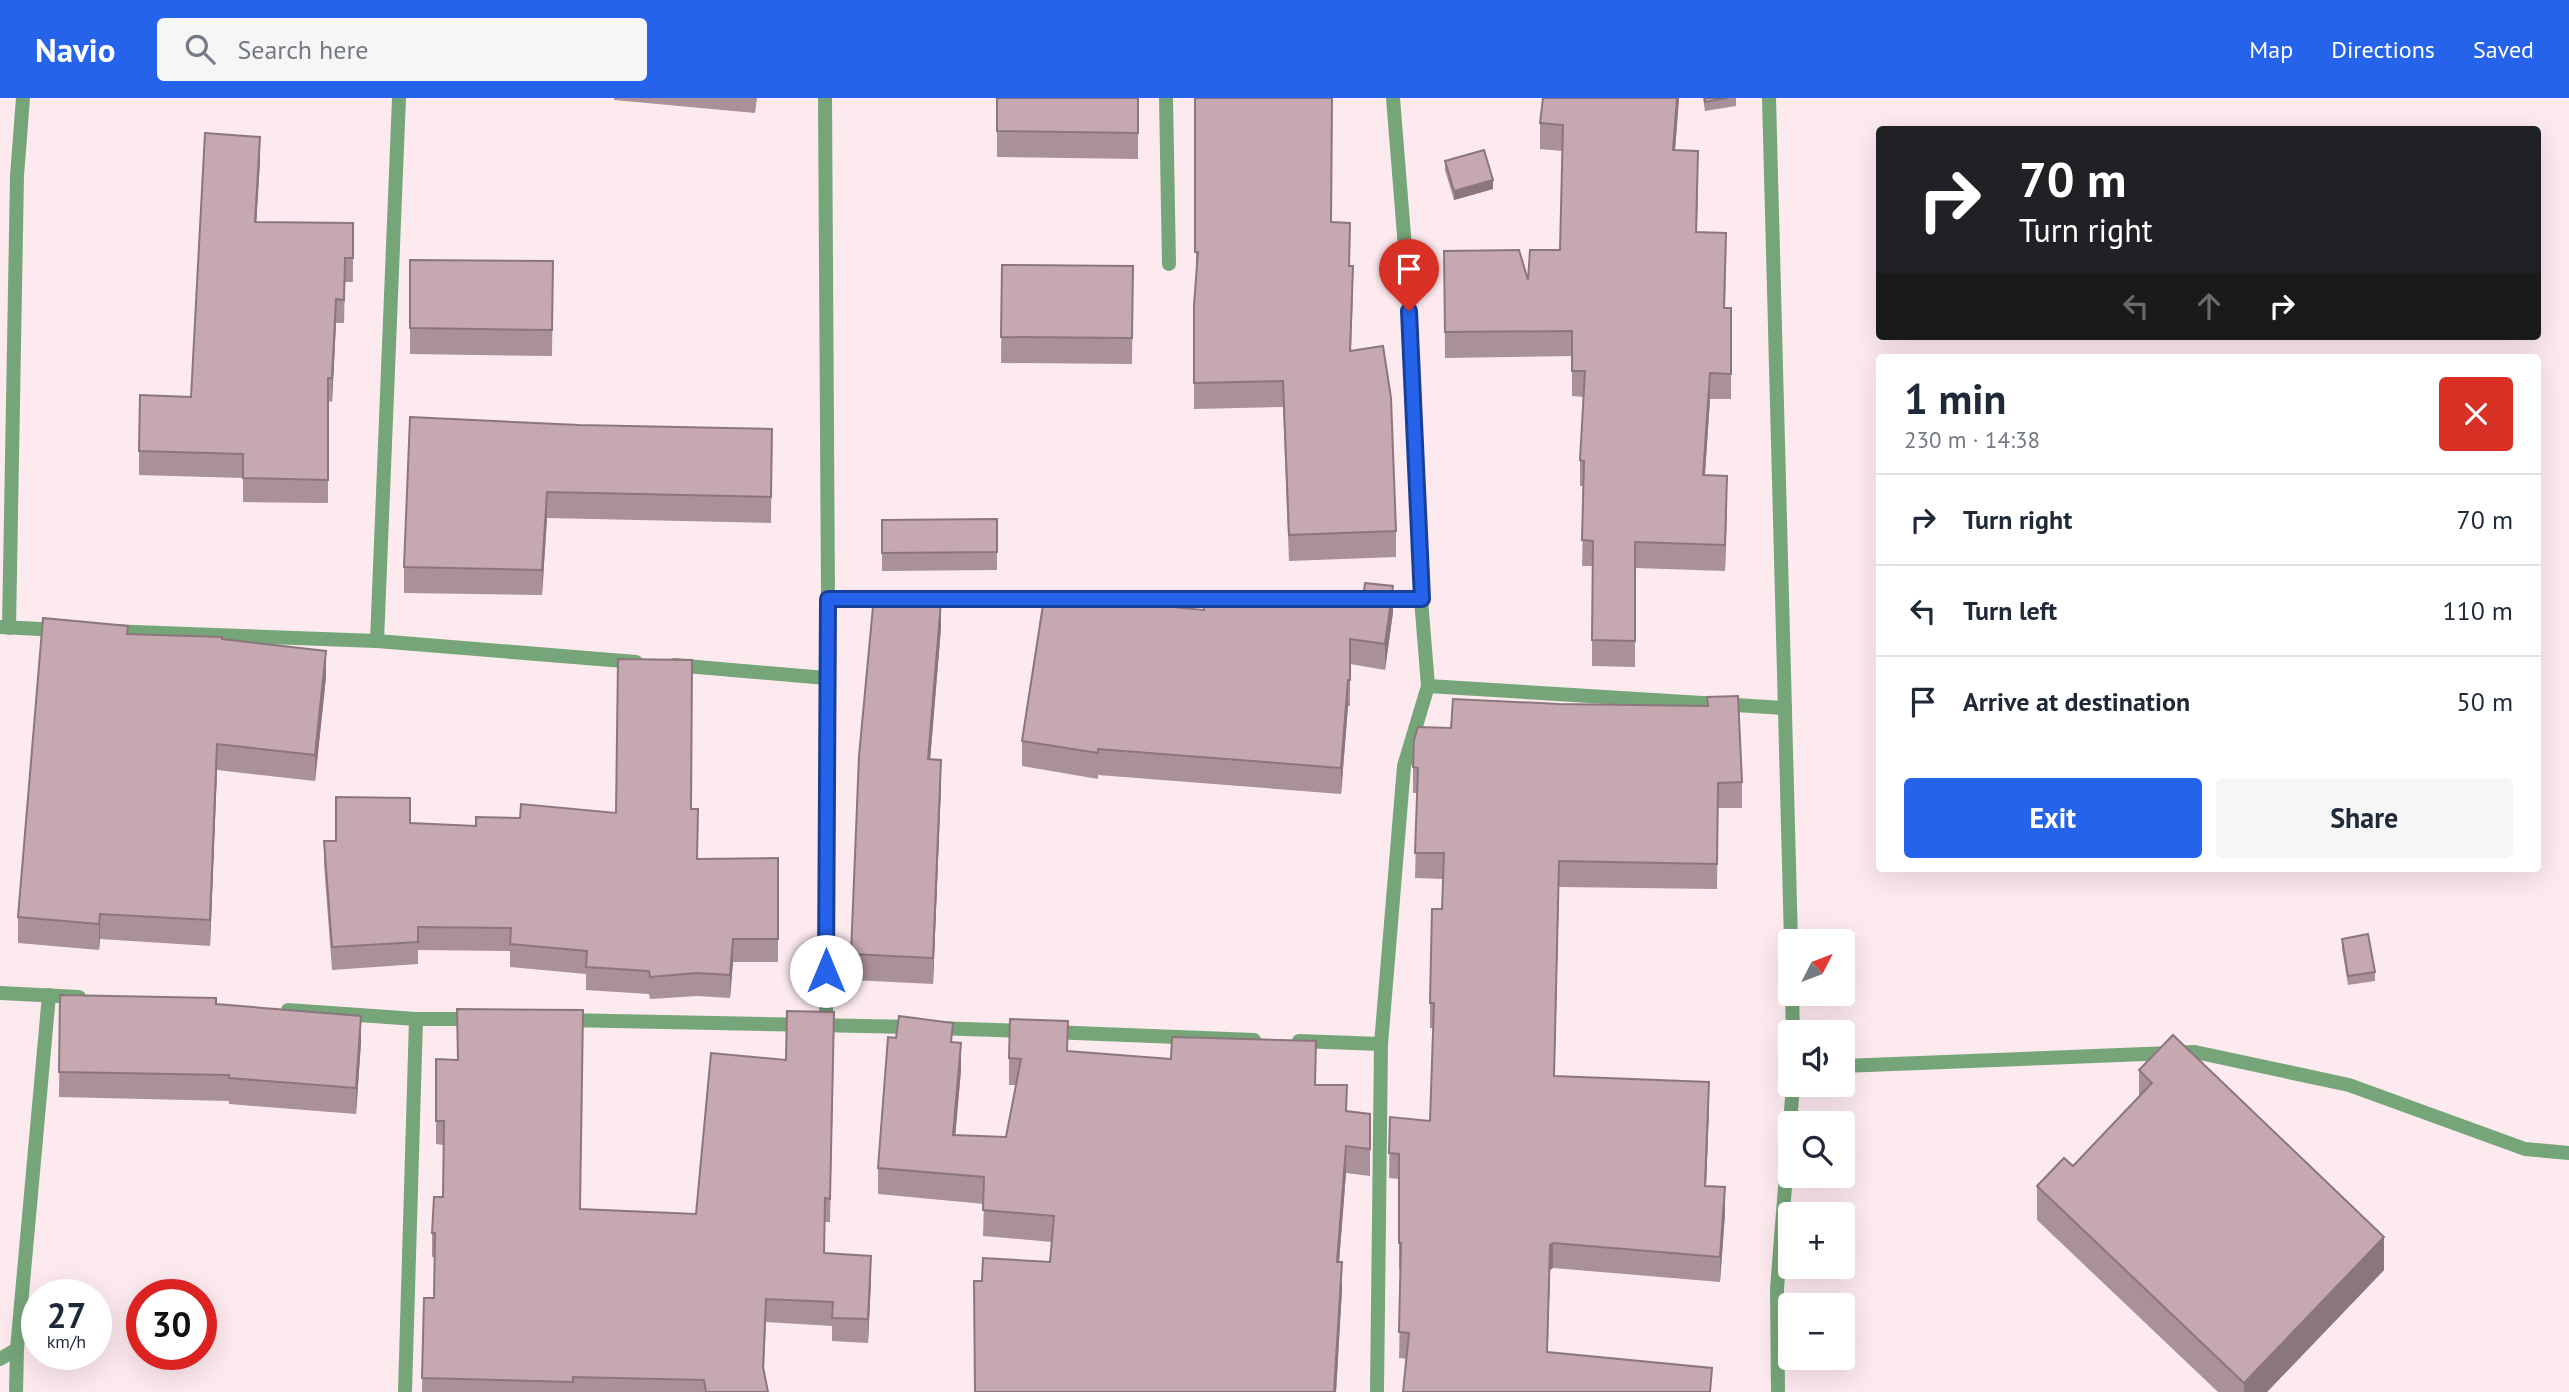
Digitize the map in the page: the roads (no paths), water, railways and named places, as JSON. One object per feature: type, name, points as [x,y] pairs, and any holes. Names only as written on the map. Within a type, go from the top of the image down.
[{"type":"street","points":[[23,98],[17,177],[5,628],[377,641],[826,678]]},
{"type":"street","points":[[377,641],[399,98]]},
{"type":"street","points":[[825,98],[828,599],[826,1024]]},
{"type":"street","points":[[1166,98],[1169,264]]},
{"type":"street","points":[[1377,1392],[1381,1044],[1404,766],[1427,687],[1408,285],[1393,98]]},
{"type":"street","points":[[1769,98],[1791,929]]},
{"type":"street","points":[[828,599],[1422,599]]},
{"type":"street","points":[[1427,687],[1785,708]]},
{"type":"street","points":[[0,993],[90,998]]},
{"type":"street","points":[[16,1392],[17,1349],[49,995]]},
{"type":"street","points":[[267,1009],[416,1018],[485,1019]]},
{"type":"street","points":[[405,1392],[416,1018]]},
{"type":"street","points":[[553,1020],[826,1024],[1381,1044]]},
{"type":"street","points":[[1855,1066],[2195,1052],[2349,1085],[2525,1149],[2569,1153]]},
{"type":"street","points":[[1778,1392],[1777,1289],[1792,1097]]},
{"type":"street","points":[[0,1359],[17,1349]]}]
